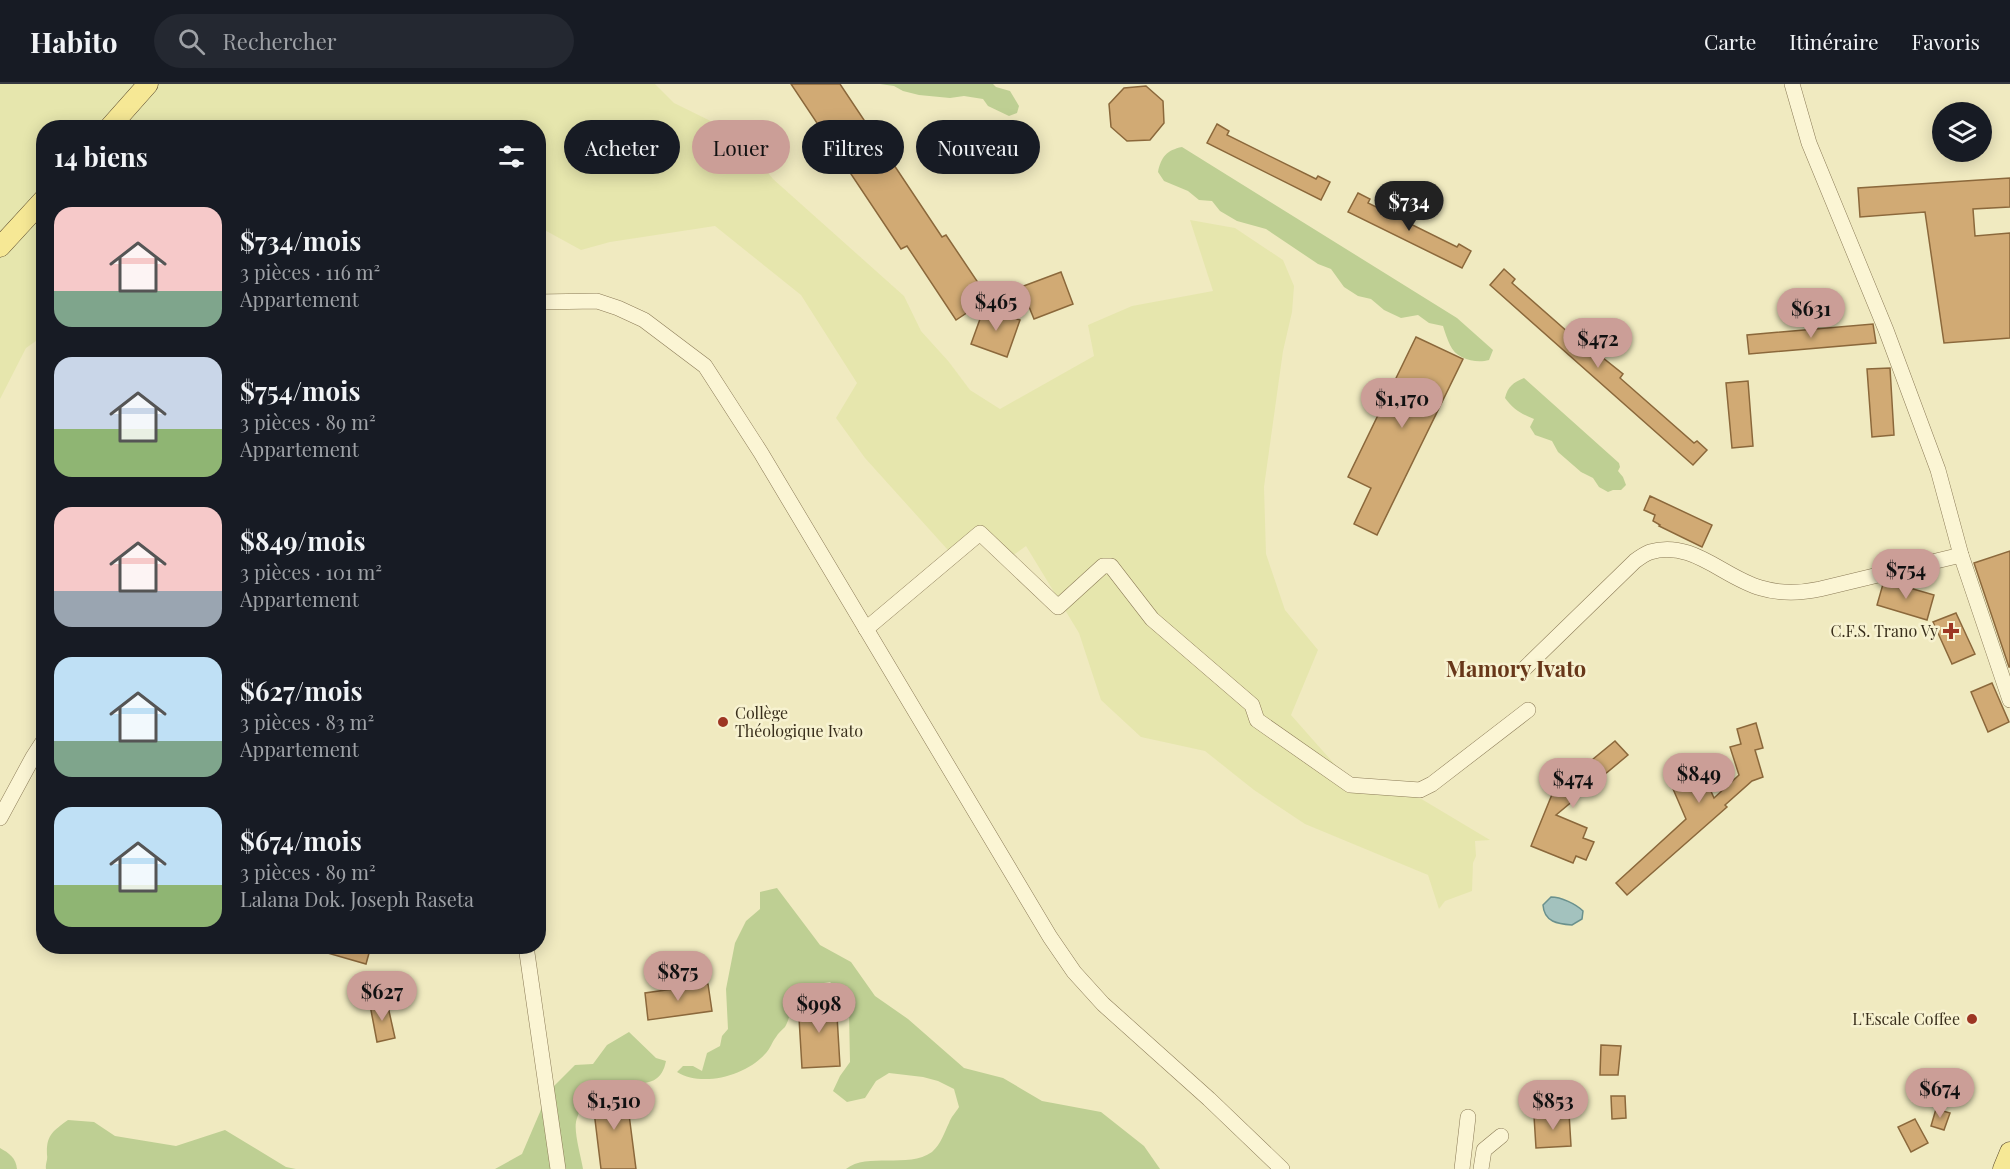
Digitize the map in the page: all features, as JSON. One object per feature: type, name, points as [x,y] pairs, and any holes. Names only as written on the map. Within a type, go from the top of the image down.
[{"type":"main road","points":[[116,120],[148,84]]},
{"type":"main road","points":[[0,247],[36,209]]},
{"type":"main road","points":[[2003,1169],[2010,1152]]},
{"type":"street","points":[[1792,84],[1809,143],[1886,330],[1938,470],[1961,555],[2010,700]]},
{"type":"street","points":[[546,302],[597,302],[618,308],[645,320],[705,366],[750,434],[1050,937],[1074,972],[1103,1004],[1209,1099],[1282,1169]]},
{"type":"street","points":[[866,628],[980,533],[1058,607],[1103,566],[1111,566],[1152,619],[1252,705],[1257,720],[1350,785],[1420,790],[1432,784],[1528,710]]},
{"type":"street","points":[[1947,544],[1961,555]]},
{"type":"street","points":[[1523,670],[1635,561],[1650,552],[1671,550],[1690,553],[1759,588],[1776,592],[1801,593],[1961,555]]},
{"type":"street","points":[[0,818],[36,752]]},
{"type":"street","points":[[526,954],[558,1169]]},
{"type":"street","points":[[1462,1169],[1468,1117]]},
{"type":"street","points":[[1481,1169],[1484,1150],[1501,1136]]},
{"type":"green space","points":[[0,84],[655,84],[674,103],[709,120],[692,120],[692,174],[769,174],[904,296],[921,331],[970,390],[1000,409],[1094,356],[1088,325],[1132,306],[1213,291],[1190,220],[1235,228],[1283,260],[1294,286],[1292,312],[1283,351],[1264,487],[1266,554],[1285,610],[1318,650],[1291,715],[1352,784],[1398,785],[1490,840],[1475,841],[1476,856],[1473,863],[1472,891],[1445,901],[1439,909],[1428,875],[1305,824],[1254,790],[1205,751],[1141,737],[1101,700],[1079,633],[1026,546],[1012,556],[985,532],[956,559],[865,458],[836,418],[857,383],[801,295],[715,226],[610,242],[581,250],[546,231],[546,120],[36,120],[36,341],[26,348],[0,399]]},
{"type":"green space","points":[[880,84],[993,84],[1010,91],[1019,106],[1017,113],[1009,116],[988,106],[983,99],[964,96],[950,98],[919,95],[894,86]]},
{"type":"green space","points":[[1182,147],[1457,318],[1493,350],[1489,360],[1473,361],[1462,357],[1453,350],[1443,326],[1429,323],[1418,315],[1401,318],[1384,310],[1371,299],[1358,296],[1344,287],[1331,269],[1318,264],[1266,229],[1237,221],[1220,211],[1212,201],[1199,200],[1188,191],[1164,181],[1158,172],[1163,158],[1172,150]]},
{"type":"green space","points":[[1524,378],[1619,463],[1618,471],[1626,485],[1621,490],[1608,492],[1599,487],[1593,478],[1581,472],[1558,452],[1552,441],[1535,435],[1530,427],[1534,419],[1518,411],[1505,398],[1512,385]]},
{"type":"green space","points":[[777,888],[820,945],[851,962],[875,996],[908,1019],[964,1068],[1003,1078],[1042,1101],[1101,1112],[1144,1146],[1160,1169],[846,1169],[865,1162],[911,1159],[932,1152],[959,1107],[954,1089],[923,1077],[889,1073],[876,1081],[865,1098],[847,1102],[833,1091],[850,1062],[849,1012],[842,994],[830,982],[810,986],[800,993],[785,1027],[766,1053],[748,1068],[712,1079],[688,1077],[677,1072],[683,1066],[693,1066],[702,1071],[707,1053],[720,1046],[722,1036],[728,1029],[726,989],[735,943],[746,921],[760,909],[760,892]]},
{"type":"green space","points":[[629,1032],[656,1058],[666,1061],[662,1072],[650,1082],[608,1084],[596,1090],[587,1099],[576,1122],[583,1169],[495,1169],[522,1154],[549,1091],[575,1065],[593,1064],[607,1045]]},
{"type":"green space","points":[[68,1120],[94,1122],[115,1136],[176,1146],[225,1130],[286,1167],[296,1169],[46,1169],[49,1138]]},
{"type":"green space","points":[[0,1148],[12,1156],[17,1169],[0,1169]]},
{"type":"water","points":[[1551,897],[1572,903],[1580,908],[1583,911],[1582,919],[1572,925],[1557,923],[1549,919],[1543,905]]},
{"type":"building","points":[[791,84],[840,84],[864,120],[815,120]]},
{"type":"building","points":[[1146,86],[1163,101],[1164,123],[1150,140],[1127,141],[1111,127],[1109,104],[1124,88]]},
{"type":"building","points":[[1217,124],[1229,131],[1227,135],[1316,179],[1318,176],[1330,182],[1321,200],[1207,143]]},
{"type":"building","points":[[851,174],[900,174],[942,237],[946,235],[983,290],[978,294],[983,302],[956,320],[907,246],[901,249]]},
{"type":"building","points":[[2010,178],[2010,207],[1973,209],[1975,236],[2010,233],[2010,338],[1944,343],[1925,212],[1860,217],[1858,188]]},
{"type":"building","points":[[1358,193],[1370,199],[1368,203],[1457,247],[1459,244],[1471,251],[1462,268],[1348,212]]},
{"type":"building","points":[[1504,269],[1515,279],[1512,283],[1586,348],[1588,346],[1623,374],[1620,378],[1694,443],[1697,441],[1707,450],[1693,465],[1490,285]]},
{"type":"building","points":[[1061,272],[1073,304],[1034,319],[1021,287]]},
{"type":"building","points":[[984,308],[1020,320],[1007,357],[971,344]]},
{"type":"building","points":[[1873,324],[1876,343],[1749,354],[1747,335]]},
{"type":"building","points":[[1416,337],[1463,359],[1377,535],[1354,524],[1371,488],[1348,477]]},
{"type":"building","points":[[1890,368],[1894,435],[1872,437],[1867,369]]},
{"type":"building","points":[[1748,381],[1753,446],[1732,448],[1726,383]]},
{"type":"building","points":[[1650,496],[1712,525],[1702,547],[1653,521],[1655,515],[1644,510]]},
{"type":"building","points":[[2010,551],[2010,667],[2009,667],[1974,563]]},
{"type":"building","points":[[1889,582],[1934,595],[1927,620],[1877,605],[1883,584]]},
{"type":"building","name":"C.F.S. Trano Vy","points":[[1956,613],[1975,654],[1952,664],[1933,622]]},
{"type":"building","points":[[1992,683],[2009,722],[1988,732],[1971,692]]},
{"type":"building","points":[[1756,723],[1763,748],[1755,750],[1763,777],[1752,781],[1725,805],[1727,807],[1627,895],[1616,883],[1686,819],[1667,775],[1698,762],[1714,798],[1739,775],[1730,747],[1741,744],[1737,729]]},
{"type":"building","points":[[1615,741],[1628,755],[1556,815],[1587,828],[1583,838],[1594,842],[1586,860],[1576,856],[1573,863],[1531,846],[1553,792]]},
{"type":"building","points":[[331,954],[369,954],[366,964]]},
{"type":"building","points":[[708,984],[712,1011],[648,1020],[645,993]]},
{"type":"building","points":[[836,999],[840,1066],[802,1068],[798,1001]]},
{"type":"building","points":[[387,1002],[395,1038],[377,1042],[370,1005]]},
{"type":"building","points":[[1601,1045],[1621,1046],[1618,1075],[1600,1075]]},
{"type":"building","points":[[626,1091],[636,1169],[601,1169],[592,1095]]},
{"type":"building","points":[[1611,1096],[1625,1096],[1626,1118],[1612,1119]]},
{"type":"building","points":[[1936,1109],[1950,1113],[1944,1130],[1931,1126]]},
{"type":"building","points":[[1569,1113],[1571,1146],[1536,1148],[1534,1116]]},
{"type":"building","points":[[1915,1119],[1928,1143],[1911,1152],[1898,1127]]},
{"type":"place","name":"C.F.S. Trano Vy","points":[[1951,631]]},
{"type":"place","name":"Collège Théologique Ivato","points":[[723,722]]},
{"type":"place","name":"L'Escale Coffee","points":[[1972,1019]]},
{"type":"district","name":"Mamory Ivato","points":[[1516,669]]}]
